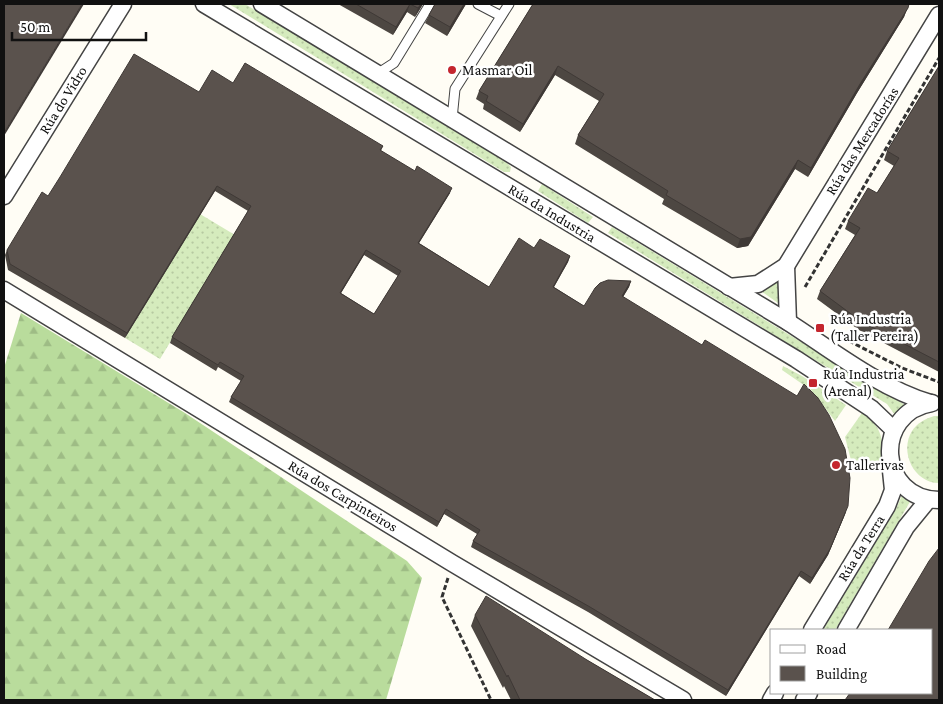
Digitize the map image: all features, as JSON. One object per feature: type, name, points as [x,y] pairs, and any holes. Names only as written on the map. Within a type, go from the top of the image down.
[{"type":"street","name":"Rúa do Vidro","points":[[4,196],[123,4]]},
{"type":"street","name":"Rúa da Industria","points":[[204,4],[796,359],[872,409],[894,430]]},
{"type":"street","name":"Rúa da Industria","points":[[262,4],[788,322],[872,376],[914,399],[935,403]]},
{"type":"street","name":"Rúa das Mercadorías","points":[[729,287],[758,284],[786,266],[939,16]]},
{"type":"street","points":[[514,190],[529,166]]},
{"type":"street","points":[[592,237],[606,212]]},
{"type":"street","points":[[786,266],[788,322]]},
{"type":"street","name":"Rúa dos Carpinteiros","points":[[4,290],[452,563],[684,700]]},
{"type":"street","points":[[894,430],[903,418],[915,408],[935,403]]},
{"type":"street","name":"Rúa da Terra","points":[[813,629],[887,506],[894,490],[889,451],[894,430]]},
{"type":"street","points":[[890,461],[895,475],[903,486],[914,495],[933,500]]},
{"type":"street","name":"Rúa da Terra","points":[[847,629],[906,528],[933,500]]},
{"type":"lane","points":[[377,74],[394,63],[430,4]]},
{"type":"lane","points":[[478,4],[501,16]]},
{"type":"lane","points":[[452,119],[455,89],[509,4]]},
{"type":"path","points":[[804,293],[805,285],[939,58]]},
{"type":"path","points":[[843,337],[902,368],[939,382]]},
{"type":"path","points":[[452,563],[442,597],[491,700]]},
{"type":"green space","points":[[229,4],[245,4],[506,162],[511,167],[510,172],[504,172]]},
{"type":"green space","points":[[542,184],[593,217],[588,223],[538,191]]},
{"type":"green space","points":[[200,214],[235,235],[160,359],[125,338]]},
{"type":"green space","points":[[612,227],[905,405],[895,415],[887,404],[608,233]]},
{"type":"green space","points":[[778,280],[778,303],[761,291]]},
{"type":"green space","points":[[21,313],[185,413],[407,561],[422,578],[386,700],[4,700],[4,368]]},
{"type":"green space","points":[[783,366],[846,405],[835,421],[811,390],[782,370]]},
{"type":"green space","points":[[862,413],[880,433],[883,460],[853,468],[845,437]]},
{"type":"green space","points":[[939,416],[939,483],[930,482],[916,472],[908,457],[907,448],[908,439],[914,428],[927,418]]},
{"type":"green space","points":[[903,493],[911,500],[836,629],[824,629],[896,509]]},
{"type":"building","points":[[4,4],[82,4],[4,133]]},
{"type":"building","points":[[356,4],[410,4],[396,27]]},
{"type":"building","points":[[410,4],[421,4],[418,8]]},
{"type":"building","points":[[435,4],[464,4],[450,27],[429,15]]},
{"type":"building","points":[[533,4],[909,4],[811,168],[798,160],[751,237],[740,239],[666,195],[668,191],[578,135],[604,94],[558,66],[523,124],[486,101],[488,96],[479,91]]},
{"type":"building","points":[[134,54],[199,92],[212,70],[233,83],[245,63],[383,146],[380,150],[415,171],[417,166],[452,188],[418,243],[489,287],[519,238],[534,248],[540,239],[570,256],[553,287],[584,306],[600,283],[608,280],[631,281],[622,296],[702,345],[705,340],[797,396],[804,384],[818,398],[829,415],[845,449],[850,478],[848,506],[830,549],[812,578],[801,571],[728,690],[590,607],[473,541],[480,530],[446,509],[439,522],[231,397],[244,376],[220,362],[218,365],[172,337],[251,206],[217,186],[127,333],[10,264],[7,250],[42,192],[48,196]],"holes":[[[366,250],[401,271],[374,314],[340,293]]]},
{"type":"building","points":[[939,66],[939,362],[862,322],[820,291],[860,228],[848,221],[868,188],[877,193],[899,158],[887,151]]},
{"type":"building","points":[[939,548],[939,700],[845,700],[849,694],[933,694],[933,629],[889,629],[929,561]]},
{"type":"building","points":[[486,596],[587,660],[655,700],[520,700],[475,615]]},
{"type":"place","name":"Masmar Oil","points":[[452,70]]},
{"type":"place","name":"Rúa Industria (Taller Pereira)","points":[[820,328]]},
{"type":"place","name":"Rúa Industria (Arenal)","points":[[813,383]]},
{"type":"place","name":"Tallerivas","points":[[836,465]]}]
